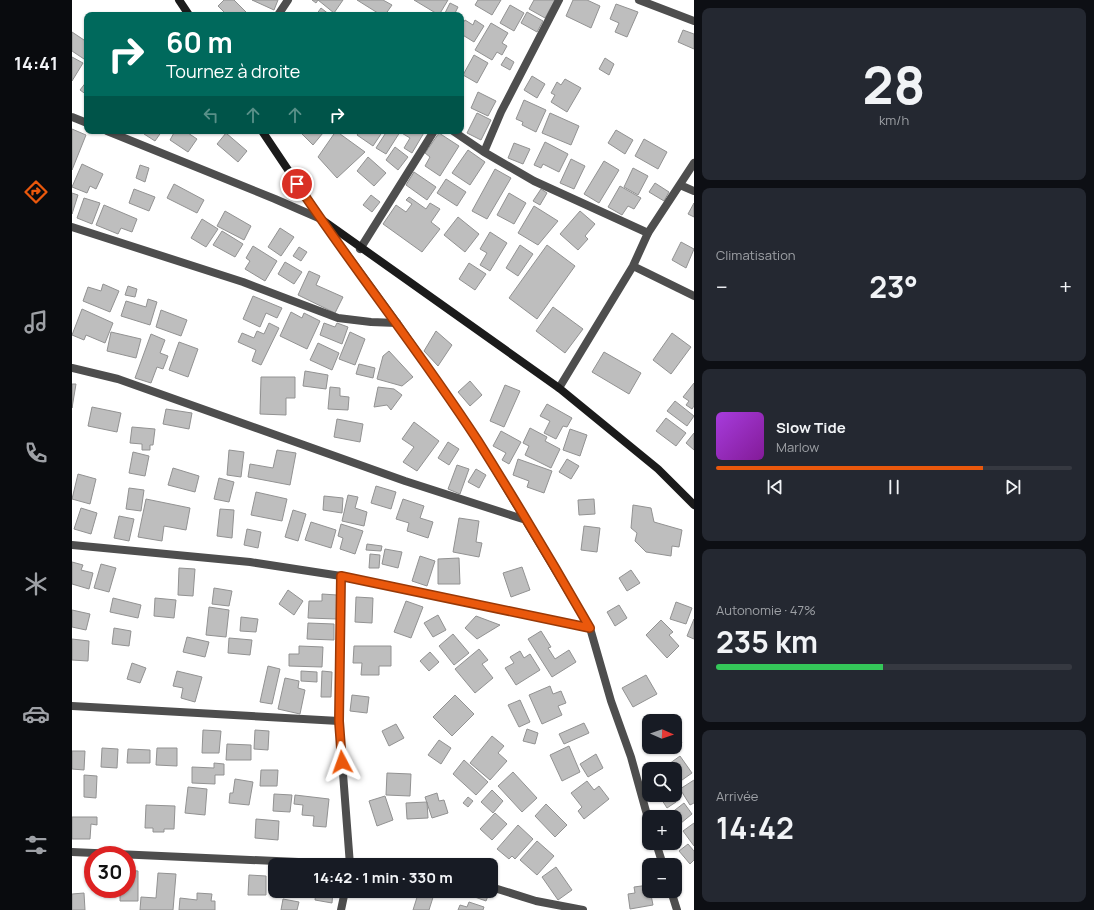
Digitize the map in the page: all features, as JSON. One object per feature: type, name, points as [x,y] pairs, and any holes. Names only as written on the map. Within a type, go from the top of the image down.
[{"type":"main road","points":[[179,0],[187,12]]},
{"type":"main road","points":[[264,134],[320,219],[360,249],[559,388],[658,469],[694,505]]},
{"type":"street","points":[[280,12],[288,0]]},
{"type":"street","points":[[484,152],[501,112],[559,0]]},
{"type":"street","points":[[639,0],[694,21]]},
{"type":"street","points":[[72,117],[84,122]]},
{"type":"street","points":[[114,134],[320,219],[397,323],[477,439],[590,628],[611,702],[631,757],[646,810]]},
{"type":"street","points":[[360,249],[432,134]]},
{"type":"street","points":[[457,134],[484,152],[534,181],[648,233]]},
{"type":"street","points":[[559,388],[633,266],[648,233],[694,163]]},
{"type":"street","points":[[680,185],[694,191]]},
{"type":"street","points":[[72,228],[243,282],[338,318],[397,323]]},
{"type":"street","points":[[633,266],[694,296]]},
{"type":"street","points":[[72,368],[118,379],[405,481],[526,520]]},
{"type":"street","points":[[72,546],[250,562],[341,576],[590,628]]},
{"type":"street","points":[[341,576],[339,721],[350,858]]},
{"type":"street","points":[[72,706],[339,721]]},
{"type":"street","points":[[72,852],[268,860]]},
{"type":"street","points":[[498,889],[536,901],[583,910]]},
{"type":"street","points":[[341,910],[344,898]]},
{"type":"street","points":[[673,898],[677,910]]},
{"type":"building","points":[[224,0],[234,0],[246,12],[224,12],[218,6]]},
{"type":"building","points":[[252,0],[278,0],[274,10]]},
{"type":"building","points":[[318,0],[343,0],[335,12]]},
{"type":"building","points":[[357,0],[383,0],[392,5],[387,12],[376,12]]},
{"type":"building","points":[[414,0],[448,0],[441,12],[434,12]]},
{"type":"building","points":[[478,0],[501,0],[492,15],[475,5]]},
{"type":"building","points":[[534,0],[555,0],[545,18],[529,9]]},
{"type":"building","points":[[573,0],[587,0],[600,6],[591,28],[566,16]]},
{"type":"building","points":[[450,3],[458,7],[456,12],[446,12]]},
{"type":"building","points":[[616,4],[638,12],[627,37],[615,32],[619,23],[610,19]]},
{"type":"building","points":[[510,5],[524,13],[514,31],[500,23]]},
{"type":"building","points":[[321,8],[326,12],[318,12]]},
{"type":"building","points":[[527,12],[543,21],[537,32],[521,23]]},
{"type":"building","points":[[465,20],[473,25],[475,20],[484,26],[474,42],[464,36]]},
{"type":"building","points":[[491,23],[508,33],[502,43],[507,46],[502,55],[497,52],[492,60],[475,50]]},
{"type":"building","points":[[683,30],[694,34],[694,49],[678,42]]},
{"type":"building","points":[[72,32],[84,40],[84,59],[72,51]]},
{"type":"building","points":[[474,55],[488,63],[477,83],[464,76]]},
{"type":"building","points":[[72,57],[83,63],[72,81]]},
{"type":"building","points":[[506,57],[514,62],[510,70],[501,65]]},
{"type":"building","points":[[605,58],[614,64],[609,75],[599,69]]},
{"type":"building","points":[[532,76],[545,84],[537,98],[524,90]]},
{"type":"building","points":[[565,79],[581,88],[567,112],[551,102],[555,95],[551,93],[557,82],[561,85]]},
{"type":"building","points":[[84,85],[84,93],[80,90]]},
{"type":"building","points":[[478,92],[496,101],[488,116],[471,108]]},
{"type":"building","points":[[524,100],[546,110],[536,132],[522,125],[523,122],[516,119]]},
{"type":"building","points":[[477,113],[491,120],[481,140],[467,133]]},
{"type":"building","points":[[550,113],[579,126],[571,145],[542,133]]},
{"type":"building","points":[[72,129],[86,135],[72,170]]},
{"type":"building","points":[[616,130],[633,140],[625,154],[608,143]]},
{"type":"building","points":[[144,134],[160,134],[155,141]]},
{"type":"building","points":[[173,134],[190,134],[197,139],[188,152],[170,140]]},
{"type":"building","points":[[225,134],[227,134],[247,151],[238,162],[217,144]]},
{"type":"building","points":[[302,134],[322,134],[313,145]]},
{"type":"building","points":[[334,134],[340,134],[365,152],[337,178],[318,157]]},
{"type":"building","points":[[358,134],[381,134],[373,146],[357,135]]},
{"type":"building","points":[[385,134],[399,134],[386,154],[376,148]]},
{"type":"building","points":[[403,134],[423,134],[412,153],[404,148],[410,138]]},
{"type":"building","points":[[438,134],[459,146],[440,176],[425,166],[430,157],[425,153]]},
{"type":"building","points":[[644,139],[667,152],[658,169],[635,156]]},
{"type":"building","points":[[545,142],[568,154],[559,172],[543,164],[541,168],[534,165]]},
{"type":"building","points":[[514,143],[530,149],[523,164],[508,158]]},
{"type":"building","points":[[395,147],[408,157],[398,170],[386,160]]},
{"type":"building","points":[[468,150],[485,162],[470,185],[452,173]]},
{"type":"building","points":[[368,157],[386,173],[374,186],[357,171]]},
{"type":"building","points":[[571,159],[585,166],[574,189],[560,183]]},
{"type":"building","points":[[604,161],[619,170],[599,203],[584,194]]},
{"type":"building","points":[[82,164],[103,174],[96,189],[90,186],[87,193],[72,187]]},
{"type":"building","points":[[140,165],[149,168],[145,182],[136,178]]},
{"type":"building","points":[[633,168],[648,176],[638,195],[624,187]]},
{"type":"building","points":[[495,169],[511,178],[487,219],[472,211]]},
{"type":"building","points":[[414,172],[436,187],[427,200],[406,185]]},
{"type":"building","points":[[446,179],[466,192],[457,206],[437,193]]},
{"type":"building","points":[[655,183],[669,192],[664,201],[649,192]]},
{"type":"building","points":[[174,184],[204,200],[197,213],[167,198]]},
{"type":"building","points":[[620,186],[641,198],[634,209],[628,206],[622,215],[608,207]]},
{"type":"building","points":[[134,189],[155,197],[149,211],[129,203]]},
{"type":"building","points":[[541,189],[547,193],[540,205],[533,201]]},
{"type":"building","points":[[72,193],[78,195],[72,214]]},
{"type":"building","points":[[509,193],[526,203],[514,224],[497,215]]},
{"type":"building","points":[[371,195],[380,202],[372,212],[363,205]]},
{"type":"building","points":[[409,197],[426,209],[430,203],[440,209],[431,222],[440,229],[422,252],[383,224],[396,205],[406,212],[412,204],[406,200]]},
{"type":"building","points":[[84,198],[100,203],[92,224],[77,218]]},
{"type":"building","points":[[694,203],[694,217],[688,214]]},
{"type":"building","points":[[104,205],[137,219],[132,232],[121,228],[118,234],[96,225]]},
{"type":"building","points":[[534,206],[558,221],[538,245],[518,233]]},
{"type":"building","points":[[225,211],[251,226],[244,240],[217,226]]},
{"type":"building","points":[[580,211],[595,224],[585,236],[588,239],[578,250],[560,234]]},
{"type":"building","points":[[458,217],[479,234],[465,252],[444,235]]},
{"type":"building","points":[[202,219],[218,229],[206,247],[191,238]]},
{"type":"building","points":[[280,228],[294,237],[281,256],[268,247]]},
{"type":"building","points":[[222,231],[243,244],[235,257],[213,245]]},
{"type":"building","points":[[490,232],[507,243],[490,271],[480,265],[487,253],[480,249]]},
{"type":"building","points":[[681,242],[694,249],[686,268],[672,260]]},
{"type":"building","points":[[520,245],[533,254],[518,276],[506,268]]},
{"type":"building","points":[[547,245],[575,266],[537,319],[509,298]]},
{"type":"building","points":[[253,246],[277,261],[265,281],[245,269],[250,261],[246,258]]},
{"type":"building","points":[[299,247],[307,252],[301,261],[293,256]]},
{"type":"building","points":[[285,262],[302,272],[294,284],[278,274]]},
{"type":"building","points":[[469,263],[486,274],[475,290],[459,279]]},
{"type":"building","points":[[309,271],[320,276],[316,285],[343,297],[335,313],[298,295]]},
{"type":"building","points":[[103,284],[119,291],[110,312],[83,301],[88,287],[101,291]]},
{"type":"building","points":[[128,286],[137,289],[135,297],[125,295]]},
{"type":"building","points":[[253,296],[282,308],[277,318],[266,313],[260,327],[243,319]]},
{"type":"building","points":[[148,299],[157,302],[150,325],[121,316],[126,301],[146,307]]},
{"type":"building","points":[[553,307],[583,329],[565,353],[536,331]]},
{"type":"building","points":[[82,309],[113,323],[105,343],[86,335],[84,340],[72,335]]},
{"type":"building","points":[[161,310],[187,320],[181,336],[156,327]]},
{"type":"building","points":[[291,312],[302,318],[304,313],[320,321],[307,349],[280,336]]},
{"type":"building","points":[[269,323],[279,328],[261,365],[252,361],[256,350],[238,342],[242,333],[254,338],[257,331],[264,334]]},
{"type":"building","points":[[324,323],[335,327],[337,323],[348,327],[342,344],[320,335]]},
{"type":"building","points":[[436,331],[452,345],[438,366],[424,351]]},
{"type":"building","points":[[111,332],[141,339],[136,358],[107,351]]},
{"type":"building","points":[[350,332],[365,339],[355,365],[339,359]]},
{"type":"building","points":[[672,333],[691,347],[671,374],[653,360]]},
{"type":"building","points":[[151,334],[165,340],[160,353],[168,356],[163,369],[157,367],[151,383],[135,378]]},
{"type":"building","points":[[179,342],[198,349],[188,377],[169,370]]},
{"type":"building","points":[[318,343],[339,353],[332,370],[310,360]]},
{"type":"building","points":[[389,351],[413,377],[402,386],[377,379],[383,356]]},
{"type":"building","points":[[604,352],[641,373],[629,394],[592,372]]},
{"type":"building","points":[[359,364],[375,368],[373,378],[356,374]]},
{"type":"building","points":[[305,371],[328,375],[326,389],[303,386]]},
{"type":"building","points":[[261,377],[295,377],[295,398],[286,398],[286,415],[260,414]]},
{"type":"building","points":[[470,381],[482,395],[470,406],[458,392]]},
{"type":"building","points":[[694,383],[694,406],[692,409],[686,405],[689,401],[683,397]]},
{"type":"building","points":[[72,384],[76,384],[72,408]]},
{"type":"building","points":[[505,385],[520,391],[504,427],[490,421]]},
{"type":"building","points":[[330,387],[340,388],[340,396],[349,397],[348,410],[328,409]]},
{"type":"building","points":[[378,387],[394,389],[402,395],[391,410],[387,405],[374,407]]},
{"type":"building","points":[[675,401],[694,416],[687,426],[667,411]]},
{"type":"building","points":[[547,404],[572,418],[567,427],[563,426],[556,439],[544,433],[550,421],[540,416]]},
{"type":"building","points":[[92,407],[121,413],[117,432],[88,426]]},
{"type":"building","points":[[166,409],[192,413],[189,429],[163,424]]},
{"type":"building","points":[[666,418],[686,433],[676,446],[656,431]]},
{"type":"building","points":[[337,419],[363,424],[360,442],[334,437]]},
{"type":"building","points":[[414,422],[439,441],[417,471],[403,462],[414,447],[402,439]]},
{"type":"building","points":[[132,427],[155,429],[153,445],[150,445],[150,450],[142,450],[142,444],[130,443]]},
{"type":"building","points":[[530,428],[547,437],[545,441],[560,449],[551,468],[525,455],[529,446],[523,443]]},
{"type":"building","points":[[570,429],[587,435],[580,456],[563,450]]},
{"type":"building","points":[[501,431],[521,442],[509,464],[502,460],[506,453],[493,446]]},
{"type":"building","points":[[694,433],[694,450],[686,443]]},
{"type":"building","points":[[448,442],[459,449],[449,465],[438,458]]},
{"type":"building","points":[[229,450],[244,452],[241,477],[227,475]]},
{"type":"building","points":[[277,450],[296,453],[290,485],[248,477],[250,464],[273,468]]},
{"type":"building","points":[[133,452],[149,456],[145,476],[129,473]]},
{"type":"building","points":[[518,459],[552,471],[544,493],[527,487],[529,481],[513,475]]},
{"type":"building","points":[[567,459],[579,466],[571,479],[559,472]]},
{"type":"building","points":[[457,465],[469,469],[460,494],[448,489]]},
{"type":"building","points":[[173,468],[199,476],[195,492],[168,485]]},
{"type":"building","points":[[476,469],[486,475],[479,488],[468,482]]},
{"type":"building","points":[[78,474],[96,479],[90,504],[72,499]]},
{"type":"building","points":[[219,478],[234,482],[229,502],[214,499]]},
{"type":"building","points":[[376,486],[396,492],[391,509],[371,503]]},
{"type":"building","points":[[129,488],[144,490],[141,511],[126,509]]},
{"type":"building","points":[[256,492],[287,499],[282,521],[251,515]]},
{"type":"building","points":[[348,495],[358,497],[355,508],[367,512],[364,526],[342,521]]},
{"type":"building","points":[[324,496],[343,498],[342,513],[323,510]]},
{"type":"building","points":[[146,499],[190,508],[186,530],[164,526],[162,541],[138,537]]},
{"type":"building","points":[[403,499],[424,506],[420,518],[433,522],[428,538],[407,531],[409,523],[396,519]]},
{"type":"building","points":[[594,499],[595,514],[579,515],[578,500]]},
{"type":"building","points":[[633,505],[651,508],[654,522],[682,530],[679,547],[672,546],[671,556],[646,552],[635,541],[637,533],[631,528]]},
{"type":"building","points":[[81,508],[97,513],[91,534],[74,529]]},
{"type":"building","points":[[220,509],[234,510],[232,538],[217,536]]},
{"type":"building","points":[[293,510],[306,514],[298,541],[285,537]]},
{"type":"building","points":[[119,516],[134,519],[129,541],[114,538]]},
{"type":"building","points":[[459,518],[479,521],[476,542],[482,543],[479,557],[453,552]]},
{"type":"building","points":[[311,522],[336,530],[331,548],[305,540]]},
{"type":"building","points":[[341,524],[363,531],[355,554],[340,549],[343,538],[338,536]]},
{"type":"building","points":[[584,526],[600,528],[597,552],[581,550]]},
{"type":"building","points":[[247,529],[261,532],[258,548],[244,545]]},
{"type":"building","points":[[367,544],[382,546],[381,551],[366,550]]},
{"type":"building","points":[[385,549],[402,552],[398,568],[382,564]]},
{"type":"building","points":[[370,554],[380,555],[379,568],[369,568]]},
{"type":"building","points":[[420,556],[435,561],[427,586],[412,581]]},
{"type":"building","points":[[459,558],[460,584],[438,584],[438,559]]},
{"type":"building","points":[[72,562],[83,565],[81,570],[93,573],[89,589],[72,584]]},
{"type":"building","points":[[101,564],[116,568],[109,592],[94,588]]},
{"type":"building","points":[[522,567],[530,590],[511,597],[503,573]]},
{"type":"building","points":[[179,568],[195,569],[193,596],[178,595]]},
{"type":"building","points":[[631,570],[640,583],[627,591],[619,578]]},
{"type":"building","points":[[214,588],[232,591],[229,606],[212,604]]},
{"type":"building","points":[[288,590],[303,601],[294,615],[279,604]]},
{"type":"building","points":[[322,594],[337,595],[337,619],[308,618],[309,601],[322,601]]},
{"type":"building","points":[[356,597],[373,598],[372,623],[355,622]]},
{"type":"building","points":[[113,598],[141,605],[138,618],[110,612]]},
{"type":"building","points":[[155,598],[176,600],[174,618],[154,616]]},
{"type":"building","points":[[406,601],[423,607],[411,638],[394,632]]},
{"type":"building","points":[[676,602],[692,608],[686,624],[670,619]]},
{"type":"building","points":[[619,605],[627,618],[615,626],[607,612]]},
{"type":"building","points":[[209,607],[229,610],[226,637],[206,635]]},
{"type":"building","points":[[72,610],[90,614],[86,630],[72,627]]},
{"type":"building","points":[[438,615],[446,630],[433,637],[424,623]]},
{"type":"building","points":[[476,616],[500,625],[477,639],[465,628]]},
{"type":"building","points":[[241,617],[258,619],[256,632],[240,631]]},
{"type":"building","points":[[694,619],[694,639],[687,636]]},
{"type":"building","points":[[661,620],[673,632],[669,635],[679,646],[667,658],[646,635]]},
{"type":"building","points":[[308,623],[334,624],[334,640],[307,639]]},
{"type":"building","points":[[114,628],[131,631],[129,646],[112,644]]},
{"type":"building","points":[[541,631],[551,647],[548,648],[555,659],[569,650],[576,662],[552,677],[528,639]]},
{"type":"building","points":[[453,634],[469,653],[454,665],[439,646]]},
{"type":"building","points":[[187,637],[209,642],[205,657],[183,652]]},
{"type":"building","points":[[229,638],[252,640],[250,655],[228,653]]},
{"type":"building","points":[[72,639],[89,641],[88,661],[72,660]]},
{"type":"building","points":[[299,646],[323,647],[322,667],[289,666],[289,654],[299,654]]},
{"type":"building","points":[[354,646],[391,646],[391,666],[379,666],[379,675],[361,675],[362,663],[353,663]]},
{"type":"building","points":[[479,649],[488,660],[482,664],[493,678],[475,693],[455,669]]},
{"type":"building","points":[[520,651],[524,658],[530,654],[540,670],[516,685],[505,668],[514,663],[510,657]]},
{"type":"building","points":[[430,652],[439,662],[429,671],[420,661]]},
{"type":"building","points":[[132,663],[146,668],[140,683],[127,679]]},
{"type":"building","points":[[268,666],[280,669],[272,704],[260,702]]},
{"type":"building","points":[[177,671],[202,677],[195,702],[181,698],[183,688],[173,686]]},
{"type":"building","points":[[301,671],[317,672],[317,682],[301,681]]},
{"type":"building","points":[[322,671],[332,672],[331,697],[321,697]]},
{"type":"building","points":[[646,675],[657,694],[633,707],[622,688]]},
{"type":"building","points":[[285,678],[299,681],[298,688],[305,690],[300,714],[278,709]]},
{"type":"building","points":[[550,686],[553,694],[561,691],[566,703],[558,706],[562,715],[542,724],[529,695]]},
{"type":"building","points":[[352,695],[369,697],[367,713],[350,711]]},
{"type":"building","points":[[455,695],[474,714],[452,736],[433,717]]},
{"type":"building","points":[[520,700],[530,722],[519,727],[508,705]]},
{"type":"building","points":[[584,723],[589,733],[564,744],[559,734]]},
{"type":"building","points":[[396,724],[404,738],[389,746],[382,731]]},
{"type":"building","points":[[527,729],[538,733],[535,744],[523,741]]},
{"type":"building","points":[[203,730],[221,731],[219,753],[202,753]]},
{"type":"building","points":[[255,730],[269,731],[268,750],[254,749]]},
{"type":"building","points":[[492,736],[504,746],[498,753],[507,761],[490,780],[470,763]]},
{"type":"building","points":[[439,740],[451,748],[441,764],[428,755]]},
{"type":"building","points":[[227,744],[251,745],[251,760],[226,760]]},
{"type":"building","points":[[569,746],[580,772],[562,781],[550,755]]},
{"type":"building","points":[[102,748],[118,749],[117,768],[101,767]]},
{"type":"building","points":[[157,748],[177,748],[177,766],[156,765]]},
{"type":"building","points":[[128,749],[150,750],[150,763],[127,763]]},
{"type":"building","points":[[72,751],[85,751],[84,770],[72,769]]},
{"type":"building","points":[[596,754],[603,768],[588,777],[580,764]]},
{"type":"building","points":[[680,756],[692,773],[682,780],[682,762],[672,762]]},
{"type":"building","points":[[464,760],[488,782],[476,795],[453,774]]},
{"type":"building","points":[[214,763],[224,764],[224,775],[215,775],[215,784],[192,783],[192,767],[214,768]]},
{"type":"building","points":[[261,770],[278,770],[277,786],[260,786]]},
{"type":"building","points":[[513,772],[537,798],[522,812],[498,786]]},
{"type":"building","points":[[387,773],[411,774],[410,796],[386,795]]},
{"type":"building","points":[[84,775],[97,776],[96,798],[84,797]]},
{"type":"building","points":[[235,779],[253,782],[249,805],[229,803],[230,793],[233,793]]},
{"type":"building","points":[[694,780],[694,803],[690,805],[682,792],[682,788]]},
{"type":"building","points":[[587,781],[594,790],[599,786],[609,799],[584,819],[578,811],[582,807],[571,793]]},
{"type":"building","points":[[188,787],[207,789],[205,815],[185,813]]},
{"type":"building","points":[[492,790],[503,801],[493,813],[481,802]]},
{"type":"building","points":[[437,793],[439,801],[444,800],[448,813],[432,818],[425,797]]},
{"type":"building","points":[[274,794],[292,795],[290,812],[273,811]]},
{"type":"building","points":[[295,795],[329,799],[326,827],[313,826],[314,816],[302,815],[303,805],[294,804]]},
{"type":"building","points":[[385,796],[393,820],[377,826],[369,801]]},
{"type":"building","points":[[468,797],[473,801],[468,807],[463,803]]},
{"type":"building","points":[[427,802],[428,818],[407,819],[406,803]]},
{"type":"building","points":[[663,802],[676,802],[667,808]]},
{"type":"building","points":[[684,803],[692,814],[682,822],[682,810],[675,810]]},
{"type":"building","points":[[546,804],[567,825],[555,837],[535,816]]},
{"type":"building","points":[[146,805],[175,806],[174,829],[164,829],[164,832],[153,832],[153,828],[145,828]]},
{"type":"building","points":[[495,813],[507,824],[492,840],[480,829]]},
{"type":"building","points":[[72,817],[97,817],[97,825],[91,824],[90,839],[72,839]]},
{"type":"building","points":[[256,819],[279,821],[278,840],[255,838]]},
{"type":"building","points":[[694,823],[694,846],[683,831]]},
{"type":"building","points":[[518,825],[533,839],[515,859],[512,856],[509,859],[497,849]]},
{"type":"building","points":[[537,841],[554,856],[537,875],[520,860]]},
{"type":"building","points":[[688,844],[694,851],[694,860],[690,864],[679,851]]},
{"type":"building","points":[[556,867],[572,890],[558,900],[542,877]]},
{"type":"building","points":[[136,871],[138,871],[138,901],[120,901],[120,898],[136,898]]},
{"type":"building","points":[[158,873],[176,874],[173,910],[140,910],[141,897],[156,898]]},
{"type":"building","points":[[249,875],[266,876],[266,895],[248,895]]},
{"type":"building","points":[[642,886],[642,898],[652,898],[653,905],[630,909],[628,894],[635,893],[634,887]]},
{"type":"building","points":[[84,893],[85,910],[72,910],[72,894]]},
{"type":"building","points":[[197,893],[212,894],[211,901],[215,901],[215,910],[179,910],[180,898],[197,900]]},
{"type":"building","points":[[315,898],[332,898],[332,903],[315,900]]},
{"type":"building","points":[[417,898],[433,898],[429,910],[413,910]]},
{"type":"building","points":[[478,898],[487,898],[486,901]]},
{"type":"building","points":[[283,899],[299,902],[297,910],[281,910]]},
{"type":"building","points":[[469,902],[484,907],[483,910],[458,910],[460,905],[467,907]]},
{"type":"route","points":[[297,184],[320,219],[397,323],[473,436],[477,439],[590,628],[341,576],[339,721],[342,762]]}]
